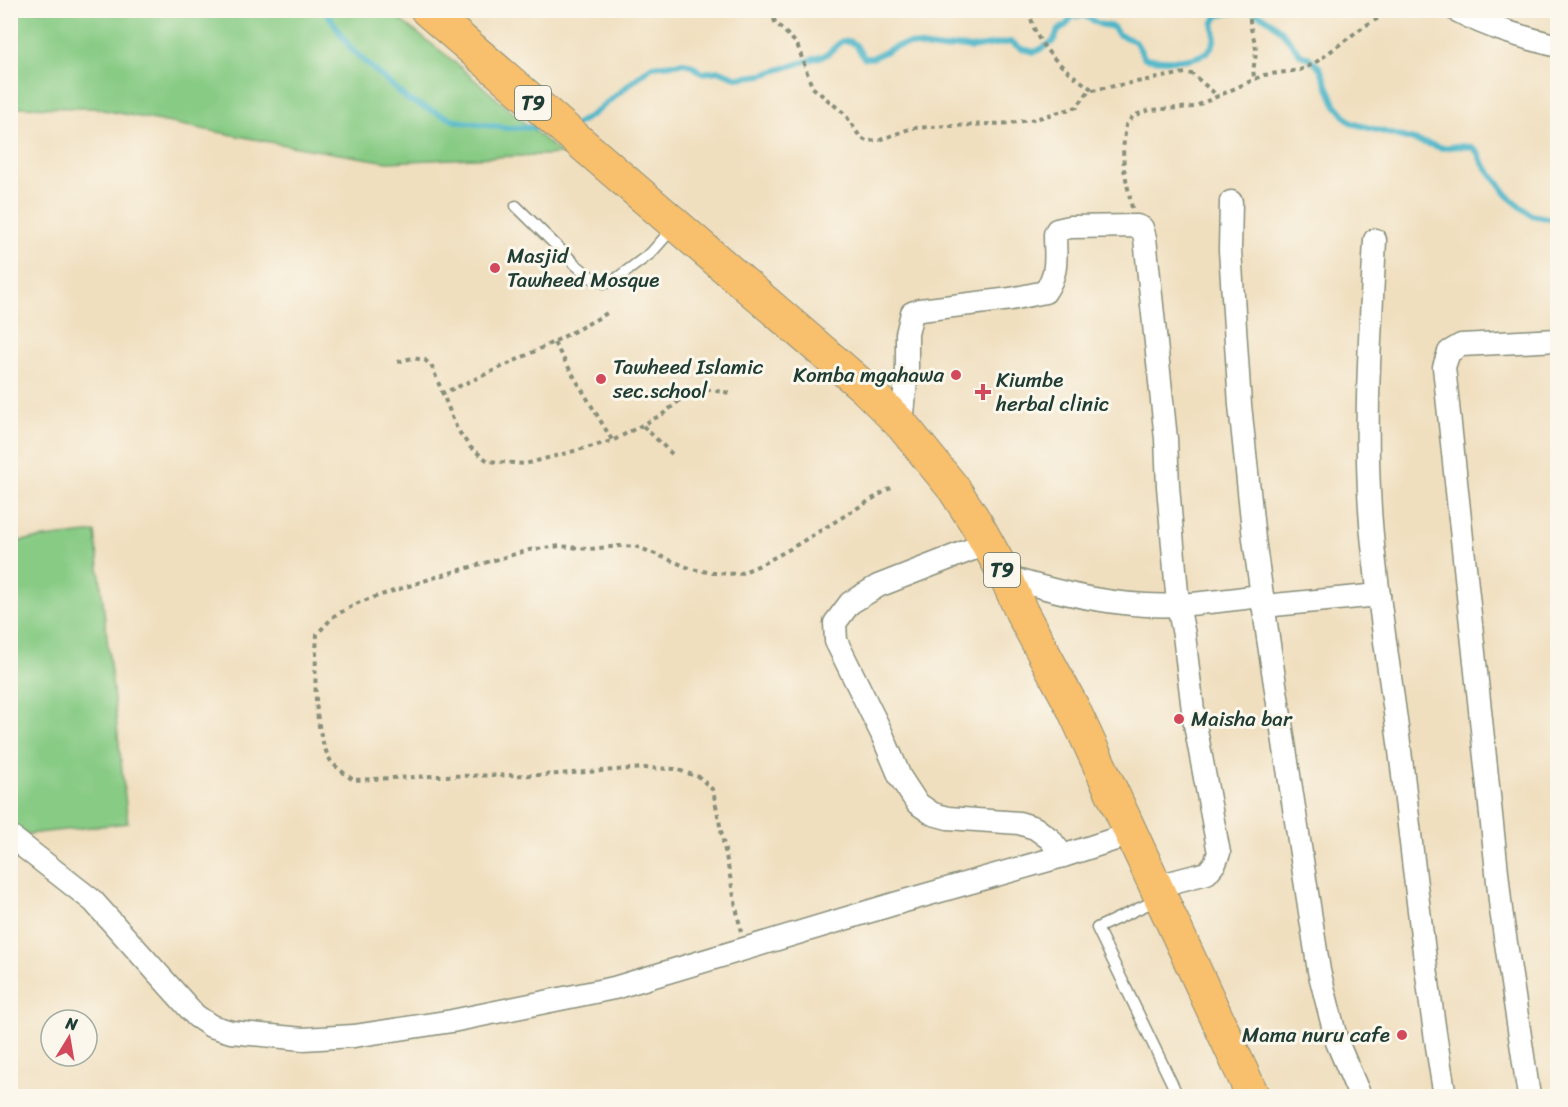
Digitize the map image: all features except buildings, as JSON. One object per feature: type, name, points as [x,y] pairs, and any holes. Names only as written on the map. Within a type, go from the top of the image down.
[{"type":"highway","name":"T9","points":[[427,10],[865,388],[902,425],[954,489],[1006,577],[1022,613],[1073,708],[1253,1096]]},
{"type":"street","points":[[1456,10],[1519,37],[1557,46]]},
{"type":"street","points":[[1231,202],[1230,250],[1239,405],[1263,601],[1319,971],[1337,1042],[1360,1096]]},
{"type":"street","points":[[902,425],[907,369],[907,334],[912,313],[1045,292],[1053,280],[1056,266],[1055,234],[1057,230],[1070,227],[1137,226],[1142,228],[1145,238],[1166,439],[1178,605],[1198,742],[1219,853],[1207,873],[1159,892]]},
{"type":"street","points":[[1375,240],[1368,394],[1372,533],[1445,1096]]},
{"type":"street","points":[[1529,1096],[1501,910],[1444,368],[1449,352],[1461,345],[1557,340]]},
{"type":"street","points":[[987,543],[878,585],[850,603],[835,623],[836,641],[881,732],[900,777],[917,803],[933,814],[948,818],[1019,823],[1035,828],[1050,839],[1063,856]]},
{"type":"street","points":[[1006,577],[1081,597],[1141,604],[1178,605],[1379,596]]},
{"type":"street","points":[[10,836],[93,901],[196,1016],[211,1026],[231,1032],[303,1039],[403,1030],[614,988],[1131,834]]},
{"type":"lane","points":[[516,206],[576,266],[592,278],[604,283],[612,282],[651,253],[675,225]]},
{"type":"lane","points":[[1159,892],[1097,928],[1178,1096]]},
{"type":"path","points":[[771,10],[775,22],[797,44],[813,87],[845,114],[860,137],[866,141],[880,140],[912,128],[1011,123],[1035,119],[1077,107],[1088,92],[1093,90],[1185,73],[1192,74],[1218,96]]},
{"type":"path","points":[[1030,10],[1032,21],[1043,46],[1059,64],[1093,90]]},
{"type":"path","points":[[1252,10],[1249,18],[1256,51],[1252,68],[1255,80]]},
{"type":"path","points":[[1137,226],[1124,169],[1123,149],[1126,125],[1133,116],[1149,110],[1194,107],[1275,72],[1300,70],[1310,66],[1348,37],[1393,10]]},
{"type":"path","points":[[441,394],[554,343],[609,312]]},
{"type":"path","points":[[554,343],[612,441]]},
{"type":"path","points":[[398,362],[411,358],[425,360],[432,368],[457,429],[470,447],[488,461],[525,464],[612,441],[663,414],[695,388],[723,394],[731,393]]},
{"type":"path","points":[[643,426],[672,454]]},
{"type":"path","points":[[745,948],[713,790],[699,777],[675,769],[644,768],[543,775],[434,776],[353,780],[330,760],[321,731],[315,683],[317,634],[334,616],[360,602],[529,550],[560,546],[589,549],[638,546],[692,569],[739,574],[780,555],[892,487]]},
{"type":"green space","points":[[11,10],[388,11],[446,55],[561,154],[388,162],[285,145],[93,108],[11,107]]},
{"type":"green space","points":[[95,532],[128,823],[11,836],[10,542]]},
{"type":"waterway","points":[[325,10],[351,49],[408,100],[456,121],[507,128],[544,127]]},
{"type":"waterway","points":[[575,125],[593,114],[652,66],[685,63],[701,73],[720,71],[738,78],[762,75],[826,55],[842,41],[849,41],[856,45],[864,58],[872,58],[897,46],[909,44],[942,49],[958,46],[970,48],[1011,42],[1022,49],[1035,52],[1053,42],[1058,31],[1072,17],[1083,15],[1099,24],[1113,27],[1119,35],[1135,41],[1145,58],[1182,60],[1204,54],[1211,47],[1215,37],[1213,24],[1217,16],[1241,10]]},
{"type":"waterway","points":[[1246,10],[1272,22],[1301,55],[1308,57],[1320,68],[1335,104],[1351,123],[1443,148],[1472,147],[1510,198],[1531,215],[1558,220]]},
{"type":"place","name":"Masjid Tawheed Mosque","points":[[495,268]]},
{"type":"place","name":"Komba mgahawa","points":[[956,375]]},
{"type":"place","name":"Tawheed Islamic sec.school","points":[[601,379]]},
{"type":"place","name":"Kiumbe herbal clinic","points":[[983,392]]},
{"type":"place","name":"Maisha bar","points":[[1179,719]]},
{"type":"place","name":"Mama nuru cafe","points":[[1402,1035]]}]
